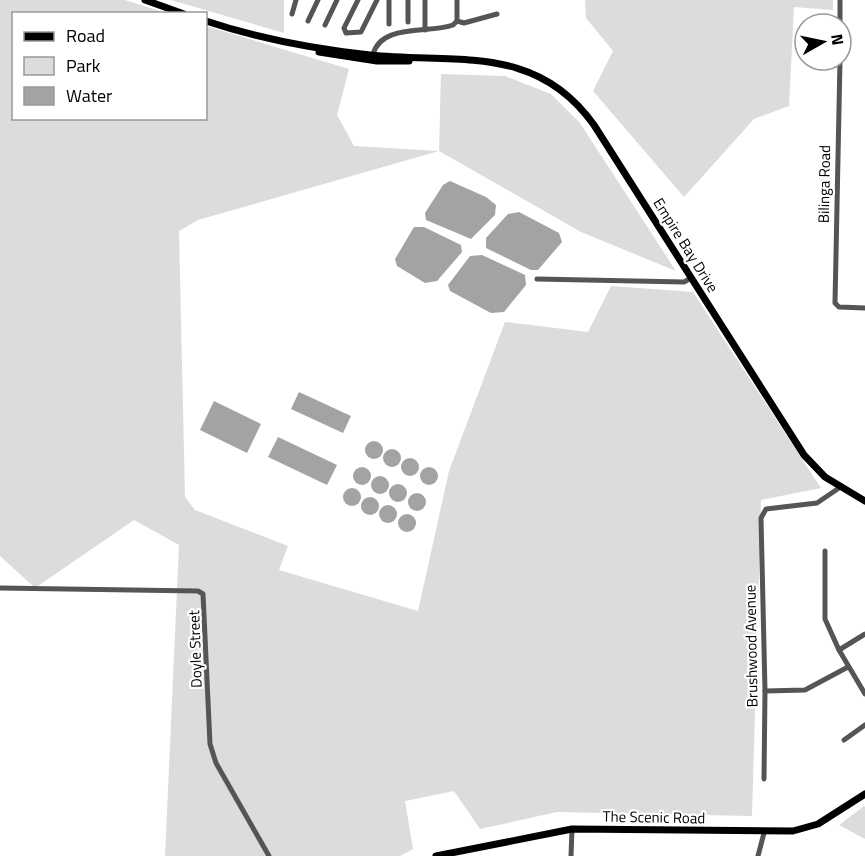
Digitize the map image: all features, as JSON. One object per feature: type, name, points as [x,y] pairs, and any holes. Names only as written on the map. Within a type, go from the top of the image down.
[{"type":"main road","points":[[145,0],[178,12]]},
{"type":"main road","name":"Empire Bay Drive","points":[[207,21],[241,33],[352,58],[394,61],[448,58]]},
{"type":"main road","name":"Empire Bay Drive","points":[[300,46],[373,55],[448,58],[514,66],[543,78],[568,96],[594,125],[804,455],[819,472],[839,488],[865,501]]},
{"type":"main road","points":[[352,58],[373,55],[394,61]]},
{"type":"main road","name":"The Scenic Road","points":[[436,856],[572,829],[765,833],[805,829],[865,794]]},
{"type":"street","points":[[292,14],[296,0]]},
{"type":"street","points":[[308,21],[318,0]]},
{"type":"street","points":[[326,25],[337,0]]},
{"type":"street","points":[[358,0],[344,28],[346,33],[361,32],[377,0]]},
{"type":"street","points":[[389,0],[389,24]]},
{"type":"street","points":[[408,0],[408,22]]},
{"type":"street","points":[[425,0],[425,30]]},
{"type":"street","points":[[457,0],[457,21]]},
{"type":"street","points":[[373,55],[377,44],[388,37],[442,28],[457,21],[464,23],[497,14]]},
{"type":"street","name":"Bilinga Road","points":[[840,72],[834,296],[835,303],[839,307],[865,308]]},
{"type":"street","points":[[537,279],[684,282],[691,278]]},
{"type":"street","name":"Brushwood Avenue","points":[[764,779],[765,691],[760,530],[762,512],[772,507],[805,507],[817,503],[839,488]]},
{"type":"street","points":[[825,551],[825,619],[848,667],[865,694]]},
{"type":"street","name":"Doyle Street","points":[[0,588],[198,591],[203,594],[210,744],[216,763],[269,856]]},
{"type":"street","points":[[839,650],[865,634]]},
{"type":"street","points":[[765,691],[805,690],[848,667]]},
{"type":"street","points":[[844,740],[865,725]]},
{"type":"street","points":[[571,856],[572,829]]},
{"type":"street","points":[[758,856],[765,833]]},
{"type":"green space","points":[[0,0],[125,0],[163,12],[12,12],[12,120],[207,120],[207,26],[349,69],[337,115],[354,146],[439,151],[198,220],[179,231],[185,497],[195,510],[288,546],[279,570],[418,611],[449,471],[505,322],[588,332],[611,286],[693,292],[821,488],[761,500],[752,816],[557,812],[480,829],[454,791],[405,801],[413,849],[400,856],[165,856],[179,545],[134,520],[35,588],[0,556]]},
{"type":"green space","points":[[171,0],[284,0],[284,33]]},
{"type":"green space","points":[[585,0],[833,0],[833,10],[794,7],[789,106],[754,119],[684,197],[593,91],[613,51],[586,18]]},
{"type":"green space","points":[[441,74],[505,76],[551,94],[580,123],[676,271],[581,232],[439,151]]},
{"type":"green space","points":[[865,807],[865,839],[839,825]]},
{"type":"water","points":[[450,181],[486,197],[496,205],[495,215],[471,239],[426,220],[425,213],[443,185]]},
{"type":"water","points":[[519,212],[559,233],[562,242],[538,270],[531,270],[486,248],[486,238],[508,214]]},
{"type":"water","points":[[414,227],[424,227],[461,245],[462,252],[437,281],[425,283],[397,266],[395,259]]},
{"type":"water","points":[[482,255],[525,275],[526,285],[504,312],[491,313],[450,291],[448,285],[470,256]]},
{"type":"water","points":[[299,392],[351,416],[343,433],[291,409]]},
{"type":"water","points":[[214,401],[261,424],[247,453],[200,430]]},
{"type":"water","points":[[278,437],[337,465],[327,485],[268,457]]},
{"type":"water","points":[[374,441],[380,444],[383,450],[380,456],[374,459],[368,456],[365,450],[368,444]]},
{"type":"water","points":[[392,449],[398,452],[401,458],[398,464],[392,467],[386,464],[383,458],[386,452]]},
{"type":"water","points":[[410,458],[416,461],[419,467],[416,473],[410,476],[404,473],[401,467],[404,461]]},
{"type":"water","points":[[362,467],[368,470],[371,476],[368,482],[362,485],[356,482],[353,476],[356,470]]},
{"type":"water","points":[[429,467],[435,470],[438,476],[435,482],[429,485],[423,482],[420,476],[423,470]]},
{"type":"water","points":[[380,476],[386,479],[389,485],[386,491],[380,494],[374,491],[371,485],[374,479]]},
{"type":"water","points":[[398,484],[404,487],[407,493],[404,499],[398,502],[392,499],[389,493],[392,487]]},
{"type":"water","points":[[352,488],[358,491],[361,497],[358,503],[352,506],[346,503],[343,497],[346,491]]},
{"type":"water","points":[[417,493],[423,496],[426,502],[423,508],[417,511],[411,508],[408,502],[411,496]]},
{"type":"water","points":[[370,497],[376,500],[379,506],[376,512],[370,515],[364,512],[361,506],[364,500]]},
{"type":"water","points":[[388,505],[394,508],[397,514],[394,520],[388,523],[382,520],[379,514],[382,508]]},
{"type":"water","points":[[407,514],[413,517],[416,523],[413,529],[407,532],[401,529],[398,523],[401,517]]}]
